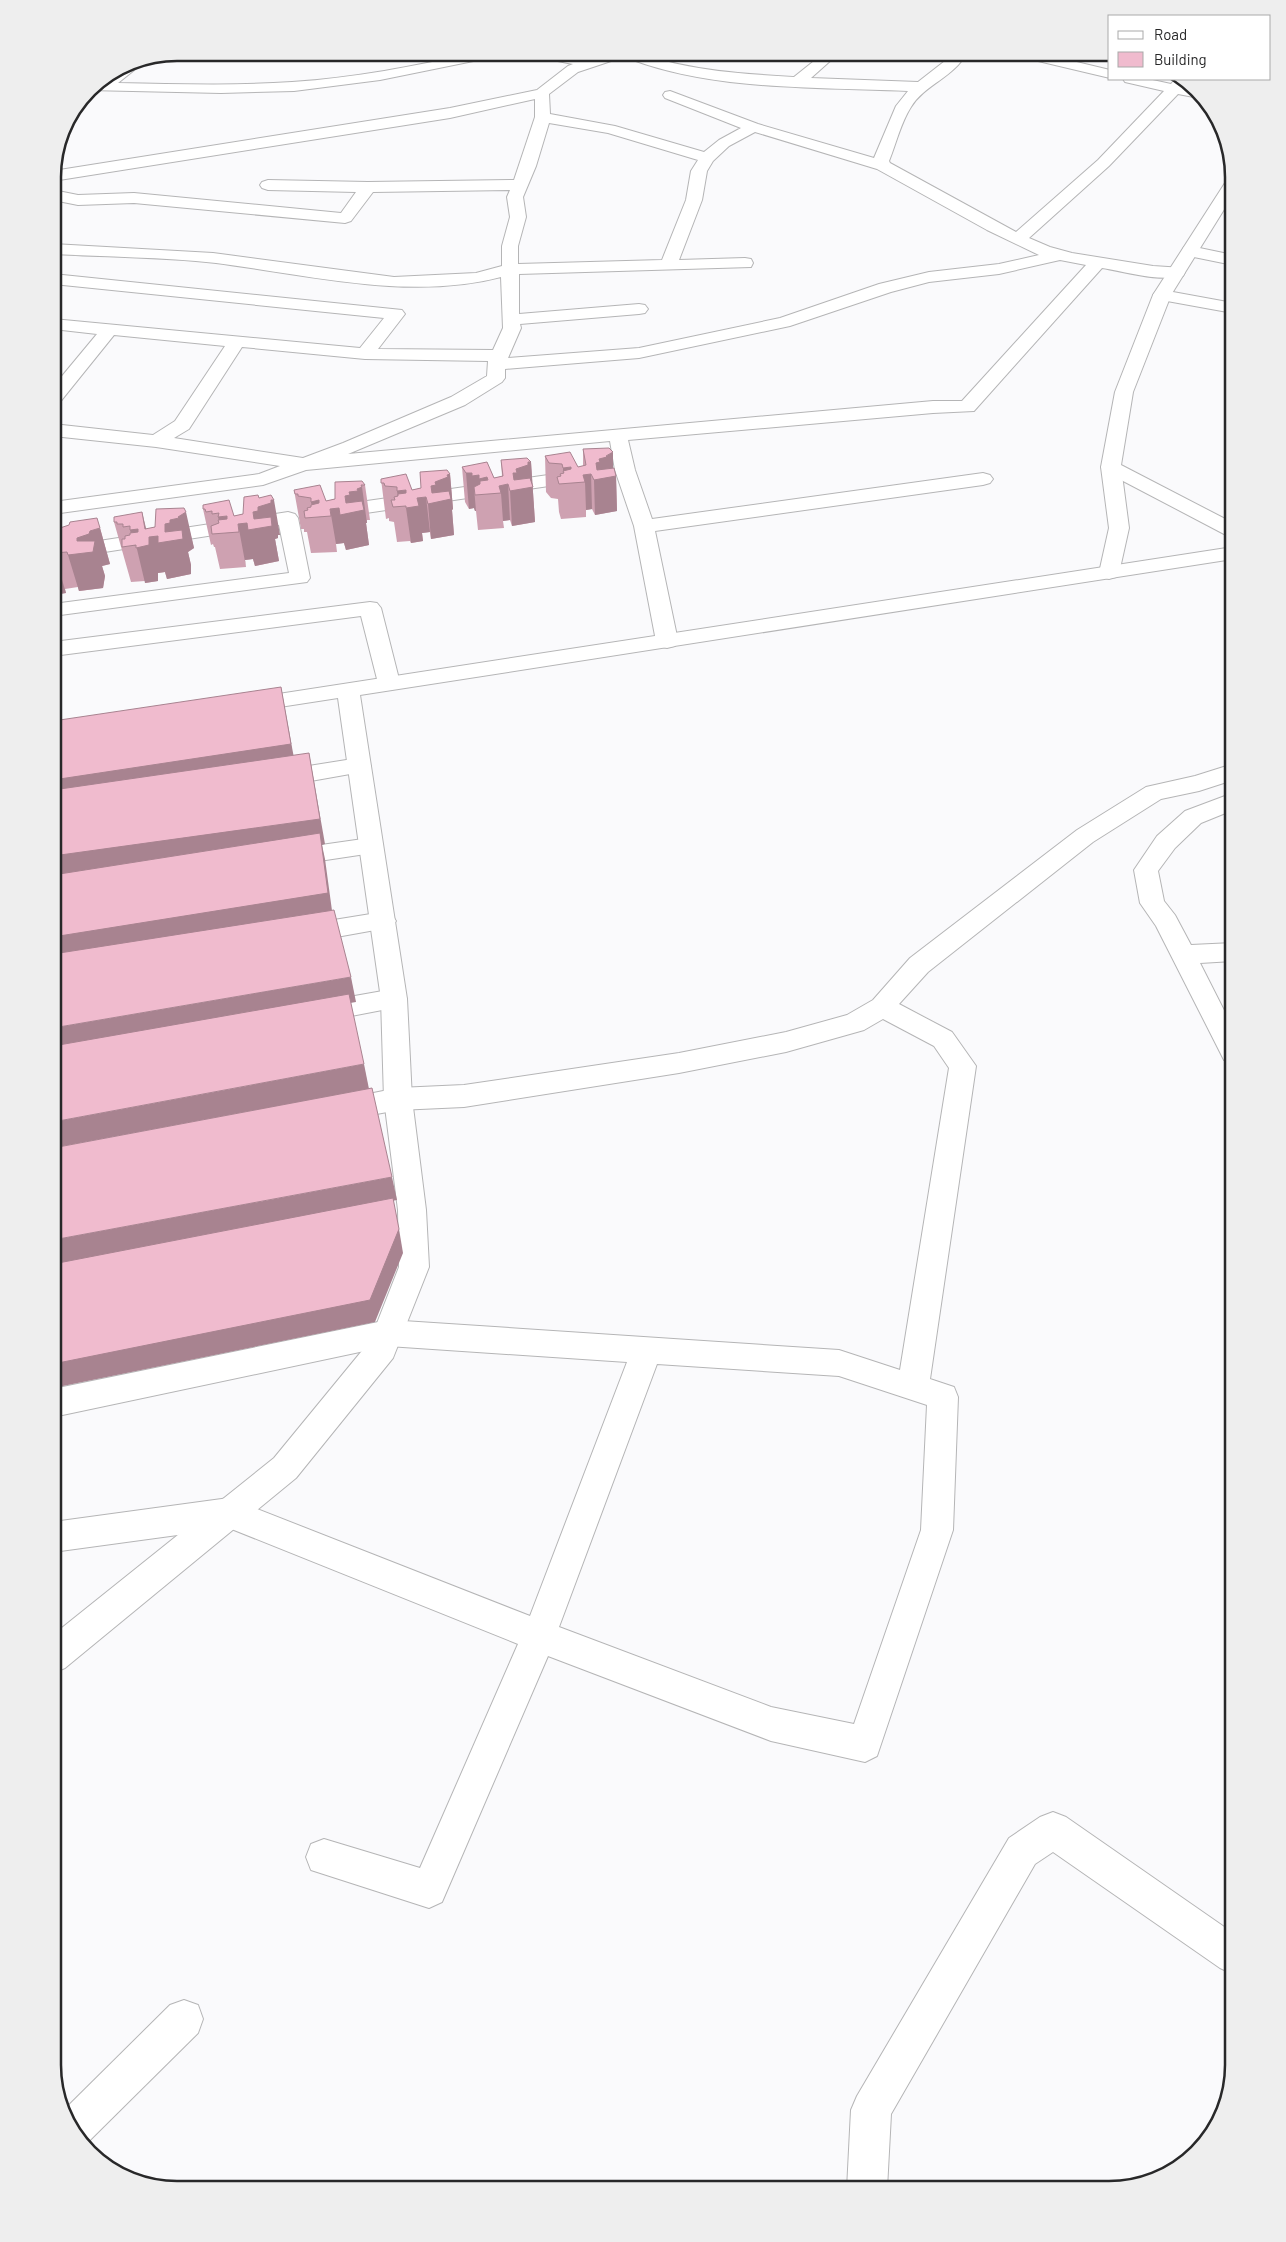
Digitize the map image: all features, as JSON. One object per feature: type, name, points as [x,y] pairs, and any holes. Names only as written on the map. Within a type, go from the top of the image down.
[{"type":"street","points":[[105,87],[195,90],[323,84],[392,75],[456,61]]},
{"type":"street","points":[[579,61],[590,63]]},
{"type":"street","points":[[61,175],[450,113],[542,93],[573,69],[596,61]]},
{"type":"street","points":[[648,61],[660,66],[694,72],[798,81],[921,87]]},
{"type":"street","points":[[798,81],[822,61]]},
{"type":"street","points":[[884,166],[881,161],[903,106],[921,87],[954,61]]},
{"type":"street","points":[[1056,61],[1108,74]]},
{"type":"street","points":[[1140,80],[1177,84]]},
{"type":"street","points":[[1017,239],[1070,197],[1159,108],[1178,84]]},
{"type":"street","points":[[61,507],[263,479],[350,447],[458,401],[496,378],[498,359],[512,328],[510,246],[518,217],[515,197],[528,166],[543,117],[542,93]]},
{"type":"street","points":[[670,94],[753,127],[884,166],[1017,239],[1060,255],[1153,271],[1178,272]]},
{"type":"street","points":[[543,117],[610,130],[707,158]]},
{"type":"street","points":[[668,264],[694,200],[699,171],[707,158],[724,143],[753,127]]},
{"type":"street","points":[[268,185],[368,187],[520,185]]},
{"type":"street","points":[[61,197],[78,200],[134,198],[345,218],[368,187]]},
{"type":"street","points":[[1109,573],[1119,528],[1112,467],[1119,412],[1124,392],[1162,295],[1190,251],[1225,207]]},
{"type":"street","points":[[61,249],[214,258],[394,282],[477,278],[510,269],[744,262]]},
{"type":"street","points":[[1190,251],[1225,258]]},
{"type":"street","points":[[61,325],[365,354],[498,359],[639,353],[784,322],[886,288],[929,277],[999,269],[1060,255]]},
{"type":"street","points":[[61,431],[156,441],[304,464],[933,408],[967,408],[1099,261]]},
{"type":"street","points":[[61,280],[396,314],[365,354]]},
{"type":"street","points":[[374,311],[394,282]]},
{"type":"street","points":[[1162,295],[1225,306]]},
{"type":"street","points":[[511,320],[639,308]]},
{"type":"street","points":[[61,388],[110,329]]},
{"type":"street","points":[[156,441],[182,425],[237,341]]},
{"type":"street","points":[[618,435],[625,470],[644,526],[667,640]]},
{"type":"street","points":[[1112,467],[1225,526]]},
{"type":"street","points":[[61,553],[625,470]]},
{"type":"street","points":[[644,526],[984,479]]},
{"type":"street","points":[[61,609],[300,578],[304,516]]},
{"type":"street","points":[[230,708],[1225,554]]},
{"type":"street","points":[[61,649],[370,608],[389,683]]},
{"type":"street","points":[[61,1649],[285,1468],[382,1349],[414,1267],[412,1210],[398,1098],[394,999],[348,690]]},
{"type":"street","points":[[254,782],[360,766]]},
{"type":"street","points":[[312,1115],[398,1098],[464,1096],[679,1063],[786,1042],[855,1023],[882,1007],[919,965],[1085,836],[1154,793],[1225,775]]},
{"type":"street","points":[[1225,805],[1193,817],[1166,842],[1146,870],[1152,903],[1166,921],[1225,1035]]},
{"type":"street","points":[[264,862],[370,846]]},
{"type":"street","points":[[276,939],[383,921]]},
{"type":"street","points":[[1184,955],[1225,953]]},
{"type":"street","points":[[287,1018],[394,999]]},
{"type":"street","points":[[882,1007],[943,1039],[963,1066],[913,1387]]},
{"type":"street","points":[[383,1216],[412,1210]]},
{"type":"street","points":[[61,1401],[388,1333],[839,1363],[943,1397],[937,1530],[865,1744],[771,1724],[539,1636],[229,1513],[61,1536]]},
{"type":"street","points":[[324,1857],[429,1889],[539,1636],[647,1350]]},
{"type":"street","points":[[867,2181],[871,2110],[1022,1851],[1053,1830],[1225,1949]]},
{"type":"street","points":[[78,2124],[184,2019]]},
{"type":"building","points":[[609,448],[613,452],[607,457],[599,459],[600,462],[596,463],[597,470],[614,468],[616,476],[594,480],[591,474],[583,475],[585,482],[559,484],[557,477],[564,473],[563,471],[571,469],[571,467],[563,468],[562,464],[549,463],[545,456],[570,452],[578,467],[586,465],[583,449]]},
{"type":"building","points":[[527,458],[531,462],[516,469],[517,473],[513,473],[514,480],[530,478],[533,487],[510,491],[508,484],[499,486],[501,493],[475,495],[474,487],[480,484],[480,481],[488,480],[487,477],[479,479],[479,475],[472,476],[472,473],[466,473],[462,467],[487,462],[494,478],[503,476],[501,460]]},
{"type":"building","points":[[447,470],[450,474],[447,475],[448,477],[435,482],[436,485],[431,486],[432,493],[449,491],[451,499],[428,504],[426,497],[417,498],[419,506],[393,507],[391,500],[395,500],[394,497],[398,496],[398,494],[406,493],[406,490],[397,491],[397,487],[385,486],[384,483],[381,483],[381,479],[406,474],[412,490],[421,488],[420,472]]},
{"type":"building","points":[[362,481],[365,485],[361,485],[362,487],[357,489],[358,491],[349,492],[350,495],[345,496],[346,503],[362,501],[364,510],[340,515],[339,508],[330,509],[331,516],[305,518],[304,511],[308,510],[307,508],[311,507],[311,505],[319,503],[319,500],[311,502],[311,498],[298,496],[294,490],[320,485],[326,501],[335,499],[335,482]]},
{"type":"building","points":[[258,495],[259,498],[271,495],[274,500],[271,500],[271,503],[258,507],[258,511],[253,512],[254,519],[271,517],[272,526],[248,530],[247,523],[238,524],[239,532],[212,534],[211,526],[219,523],[218,520],[227,519],[227,516],[218,517],[219,513],[212,514],[212,511],[206,512],[203,509],[203,505],[229,500],[234,516],[243,514],[244,497]]},
{"type":"building","points":[[184,508],[186,512],[179,518],[170,520],[170,523],[165,524],[165,532],[182,530],[183,539],[158,543],[158,536],[149,537],[149,545],[136,548],[136,545],[122,547],[122,539],[125,539],[125,536],[130,535],[130,533],[138,532],[138,529],[130,530],[130,526],[123,527],[123,524],[117,524],[117,522],[114,522],[114,517],[142,512],[145,529],[155,527],[156,509]]},
{"type":"building","points":[[97,518],[100,528],[77,538],[77,541],[95,541],[93,552],[68,555],[67,552],[61,552],[61,528],[69,525],[70,522]]},
{"type":"building","points":[[281,687],[291,744],[61,779],[61,720]]},
{"type":"building","points":[[309,753],[320,819],[61,855],[61,789]]},
{"type":"building","points":[[320,833],[328,893],[61,936],[61,874]]},
{"type":"building","points":[[334,910],[351,977],[61,1027],[61,953]]},
{"type":"building","points":[[349,994],[364,1064],[61,1121],[61,1045]]},
{"type":"building","points":[[372,1088],[392,1177],[61,1239],[61,1146]]},
{"type":"building","points":[[393,1198],[399,1229],[370,1300],[61,1362],[61,1262]]}]
